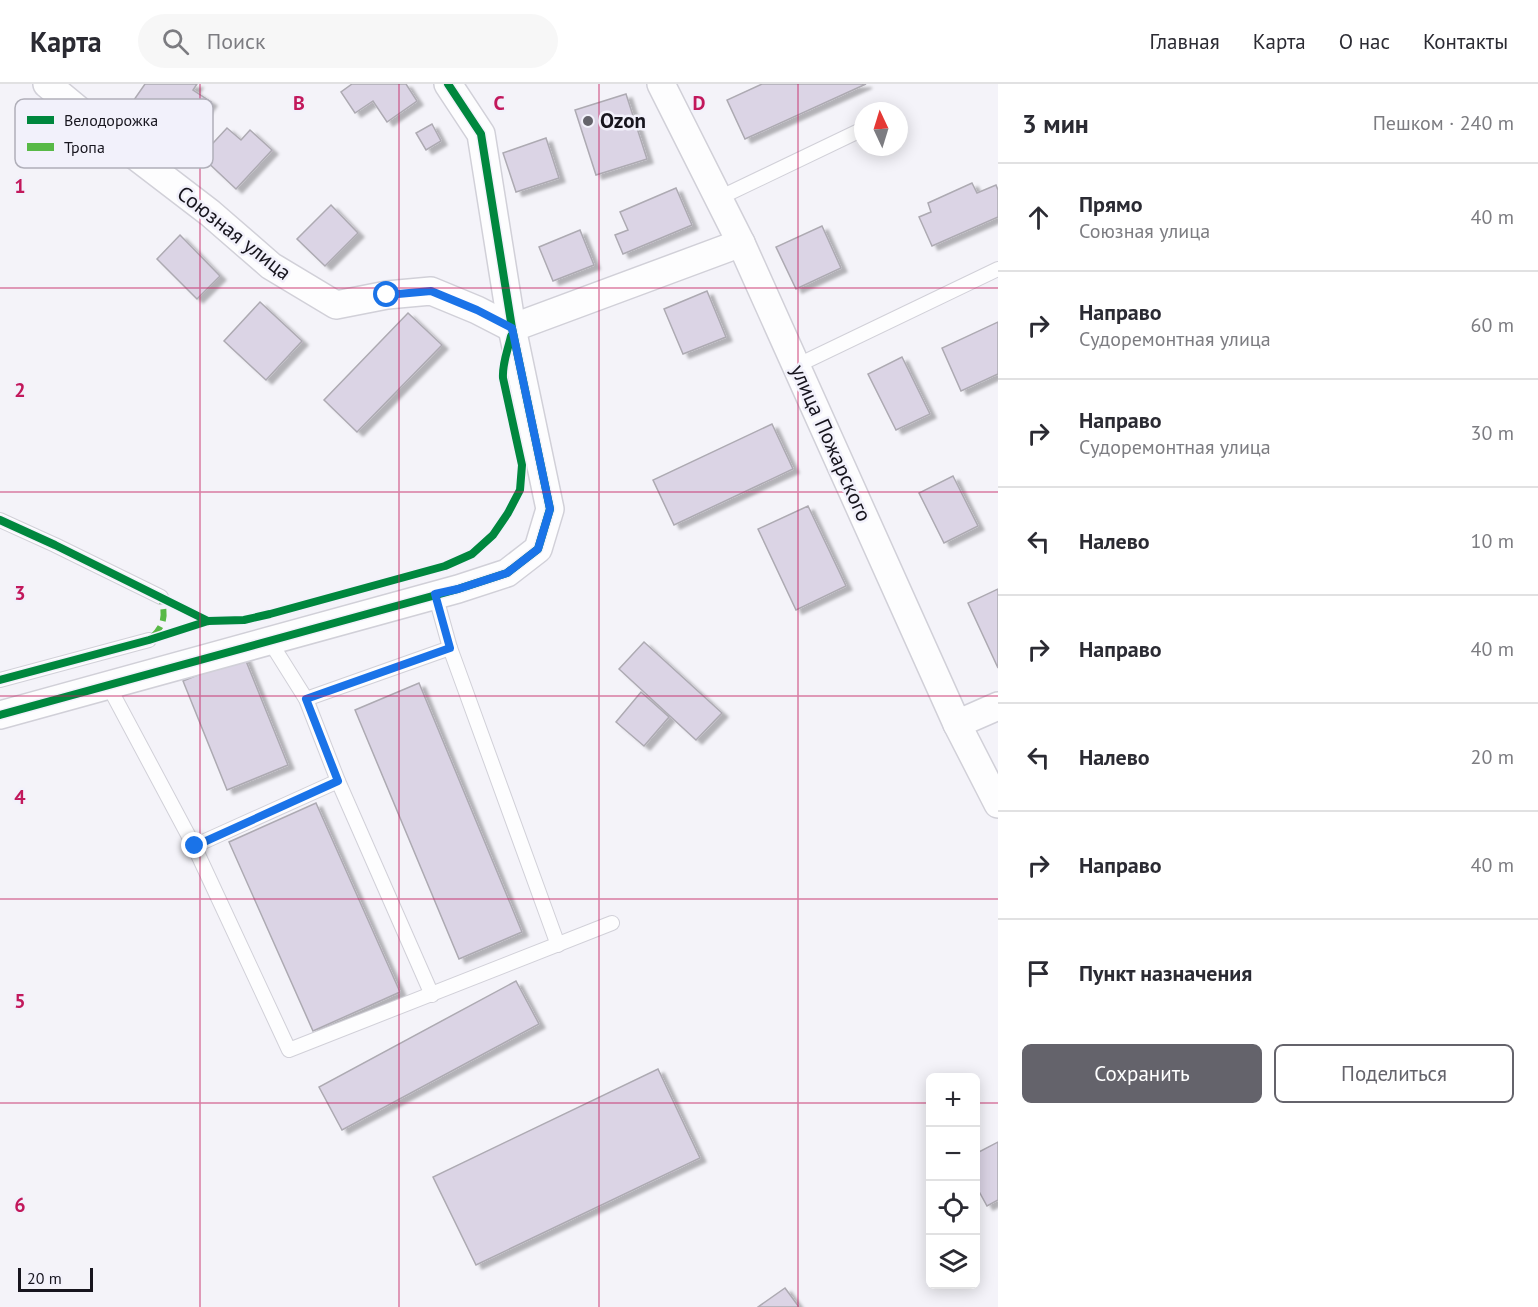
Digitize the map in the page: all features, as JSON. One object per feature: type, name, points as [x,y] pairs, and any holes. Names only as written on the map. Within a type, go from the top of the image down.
[{"type":"street","name":"Союзная улица","points":[[47,84],[65,99]]},
{"type":"street","points":[[0,715],[458,589],[507,573],[538,549],[550,509],[512,328],[481,134],[448,84]]},
{"type":"street","name":"улица Пожарского","points":[[661,84],[741,243],[957,724],[998,804]]},
{"type":"street","name":"Союзная улица","points":[[151,168],[210,213],[271,266],[336,305],[387,295],[431,291],[477,310],[512,328]]},
{"type":"street","points":[[512,328],[741,243]]},
{"type":"street","points":[[957,724],[998,706]]},
{"type":"lane","points":[[718,198],[854,133]]},
{"type":"lane","points":[[796,366],[998,269]]},
{"type":"lane","points":[[0,520],[56,544],[161,597]]},
{"type":"lane","points":[[435,594],[450,648],[558,945]]},
{"type":"lane","points":[[0,680],[149,640]]},
{"type":"lane","points":[[269,640],[306,699],[338,781],[432,995]]},
{"type":"lane","points":[[306,699],[450,648]]},
{"type":"lane","points":[[108,685],[195,846],[289,1050],[612,923]]},
{"type":"lane","points":[[195,846],[338,781]]},
{"type":"building","points":[[145,84],[197,84],[193,90],[206,99],[135,99]]},
{"type":"building","points":[[352,84],[406,84],[417,101],[387,122],[373,101],[355,113],[341,92]]},
{"type":"building","points":[[762,84],[866,84],[745,139],[727,100]]},
{"type":"building","points":[[626,94],[647,159],[596,175],[575,110]]},
{"type":"building","points":[[432,124],[441,141],[426,150],[416,133]]},
{"type":"building","points":[[227,128],[241,140],[250,130],[272,150],[236,189],[213,167],[213,143]]},
{"type":"building","points":[[546,138],[559,178],[516,192],[503,153]]},
{"type":"building","points":[[972,183],[977,193],[996,185],[998,217],[932,246],[919,217],[931,212],[928,203]]},
{"type":"building","points":[[676,188],[692,225],[623,254],[615,235],[628,230],[620,212]]},
{"type":"building","points":[[331,205],[358,233],[325,266],[297,239]]},
{"type":"building","points":[[822,226],[841,268],[796,289],[776,247]]},
{"type":"building","points":[[580,230],[594,265],[553,281],[539,247]]},
{"type":"building","points":[[180,235],[220,276],[197,299],[157,259]]},
{"type":"building","points":[[707,291],[726,337],[683,354],[664,309]]},
{"type":"building","points":[[260,302],[302,341],[266,380],[224,341]]},
{"type":"building","points":[[408,313],[442,345],[357,432],[324,400]]},
{"type":"building","points":[[998,322],[998,374],[961,391],[942,348]]},
{"type":"building","points":[[902,357],[930,414],[896,430],[868,374]]},
{"type":"building","points":[[772,424],[793,469],[674,525],[653,480]]},
{"type":"building","points":[[953,476],[978,526],[944,543],[919,493]]},
{"type":"building","points":[[808,506],[846,586],[796,610],[758,529]]},
{"type":"building","points":[[998,589],[998,668],[968,603]]},
{"type":"building","points":[[644,642],[722,713],[696,740],[619,669]]},
{"type":"building","points":[[244,656],[288,765],[227,790],[183,681]]},
{"type":"building","points":[[419,683],[522,932],[459,959],[355,710]]},
{"type":"building","points":[[641,692],[669,717],[644,746],[616,722]]},
{"type":"building","points":[[316,803],[400,992],[313,1031],[229,842]]},
{"type":"building","points":[[516,981],[539,1024],[342,1130],[319,1087]]},
{"type":"building","points":[[658,1069],[700,1158],[476,1265],[433,1177]]},
{"type":"building","points":[[998,1142],[998,1200],[987,1206],[980,1193],[980,1151]]},
{"type":"building","points":[[785,1288],[799,1307],[758,1307]]},
{"type":"marked path","points":[[153,636],[163,618],[161,597]]},
{"type":"cycle path","points":[[0,715],[458,589],[507,573],[538,549],[550,509],[512,328],[481,134],[448,84]]},
{"type":"cycle path","points":[[0,680],[149,640],[208,621],[244,620],[270,614],[445,566],[472,554],[493,535],[520,490],[522,465],[503,378],[504,362],[511,336]]},
{"type":"cycle path","points":[[0,520],[208,621]]},
{"type":"place","name":"Ozon","points":[[588,121]]},
{"type":"route","points":[[195,846],[338,781],[306,699],[450,648],[435,594],[507,573],[538,549],[550,509],[512,328],[477,310],[431,291],[387,295]]}]
